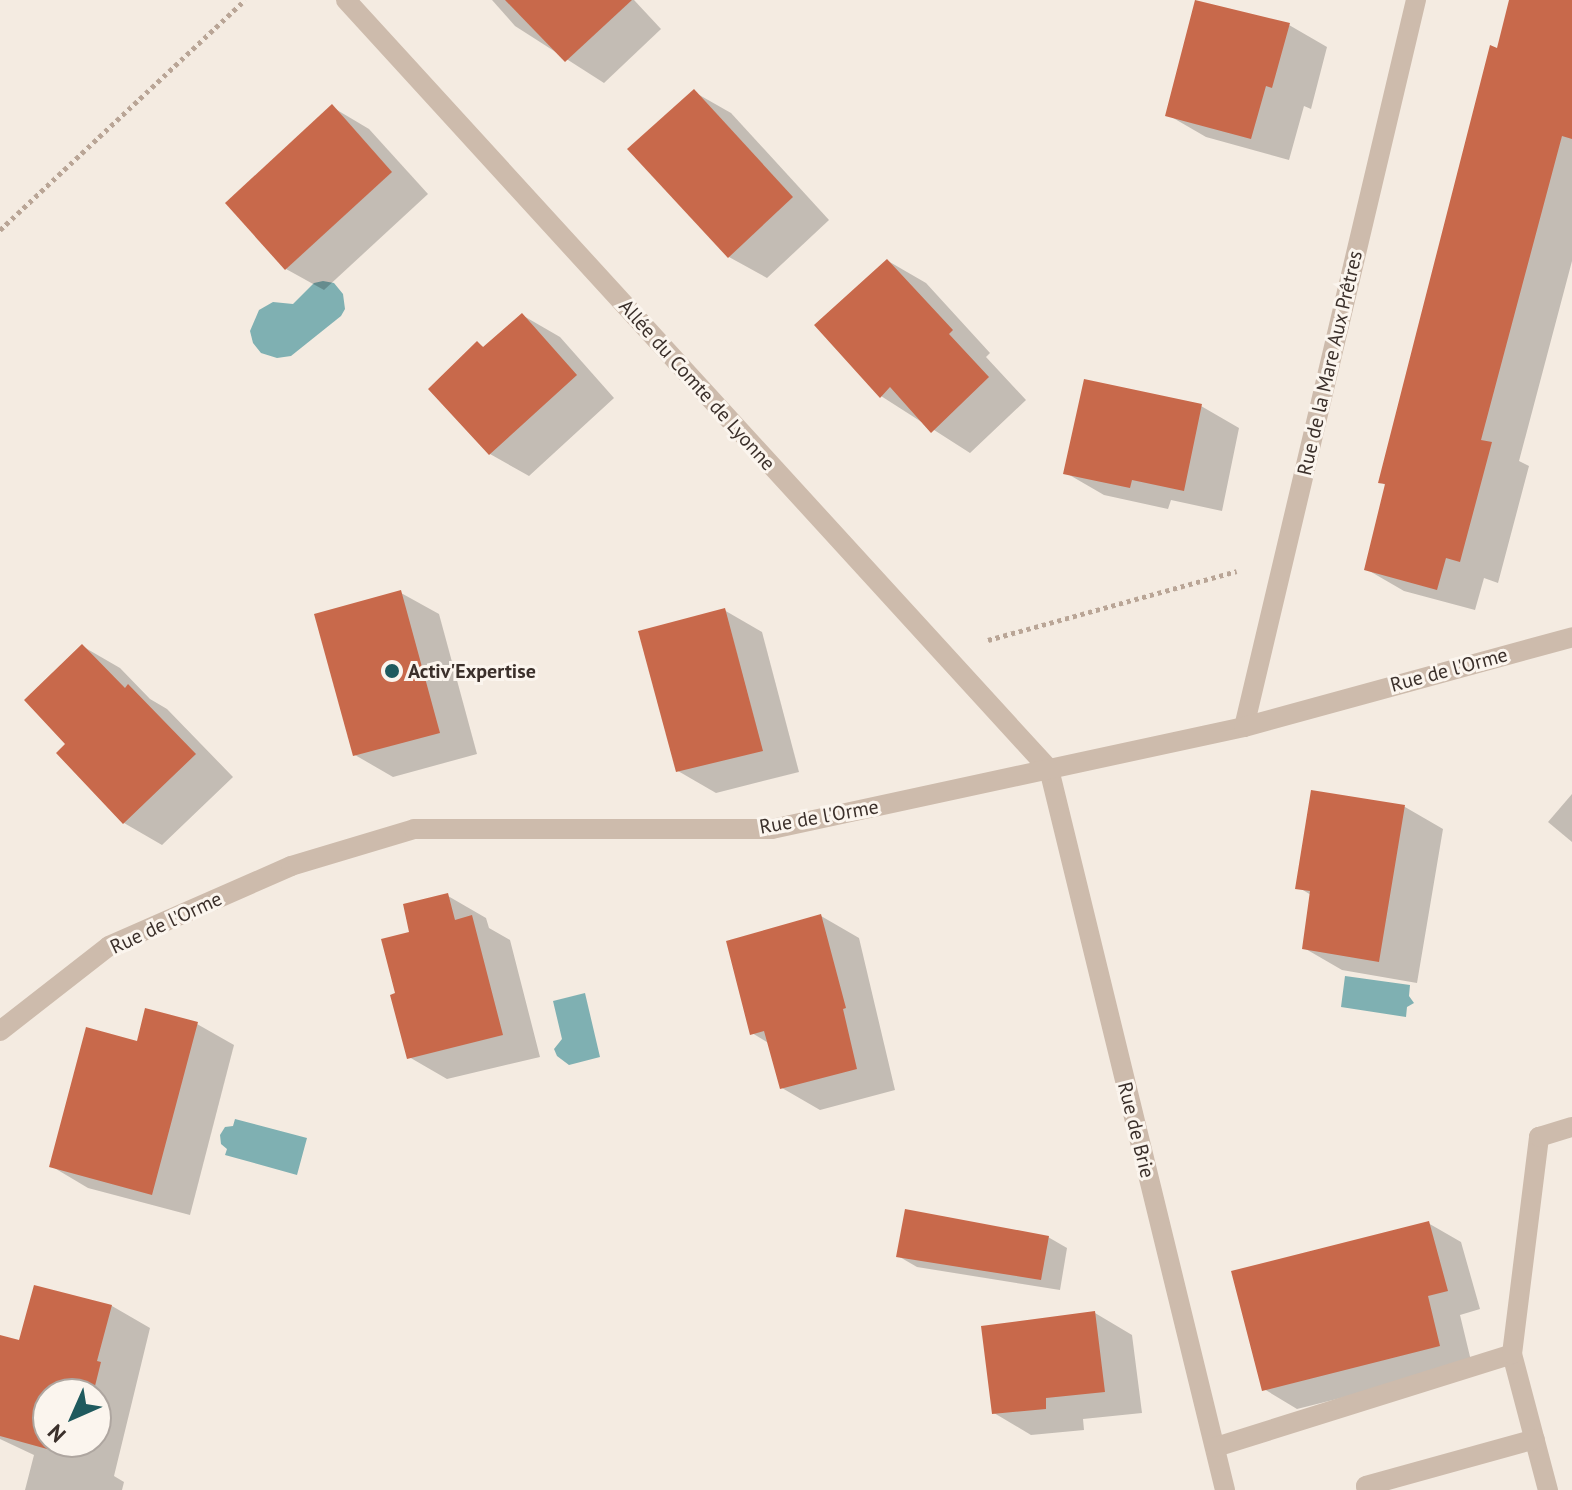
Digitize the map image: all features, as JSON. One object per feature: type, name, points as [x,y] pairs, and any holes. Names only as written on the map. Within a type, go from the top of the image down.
[{"type":"street","name":"Allée du Comte de Lyonne","points":[[346,0],[1049,769]]},
{"type":"street","name":"Rue de la Mare Aux Prêtres","points":[[1244,727],[1416,0]]},
{"type":"street","name":"Rue de l'Orme","points":[[0,1031],[109,946],[291,866],[414,829],[772,829],[1244,727],[1572,637]]},
{"type":"street","name":"Rue de Brie","points":[[1049,769],[1225,1490]]},
{"type":"street","points":[[1548,1490],[1512,1354],[1539,1137],[1572,1127]]},
{"type":"street","points":[[1216,1447],[1512,1354]]},
{"type":"street","points":[[1367,1490],[1366,1486],[1535,1439]]},
{"type":"path","points":[[0,230],[245,0]]},
{"type":"path","points":[[941,653],[1284,558]]},
{"type":"water","points":[[314,283],[334,283],[343,294],[345,309],[341,316],[291,356],[277,358],[261,353],[253,343],[250,331],[259,310],[273,302],[293,304]]},
{"type":"water","points":[[1345,976],[1410,985],[1409,996],[1414,1003],[1407,1007],[1406,1017],[1341,1007]]},
{"type":"water","points":[[585,993],[600,1057],[569,1065],[557,1056],[554,1049],[562,1039],[553,1001]]},
{"type":"water","points":[[235,1119],[307,1138],[297,1175],[225,1155],[227,1149],[221,1144],[220,1135],[225,1127],[233,1126]]},
{"type":"building","points":[[505,0],[632,0],[565,62]]},
{"type":"building","points":[[1195,0],[1290,23],[1272,88],[1266,86],[1251,139],[1165,116]]},
{"type":"building","points":[[1509,0],[1572,0],[1572,139],[1562,136],[1481,440],[1492,442],[1460,562],[1446,558],[1437,590],[1364,570],[1385,484],[1378,483],[1490,45],[1497,48]]},
{"type":"building","points":[[694,89],[793,197],[728,258],[627,149]]},
{"type":"building","points":[[332,104],[392,172],[285,270],[225,203]]},
{"type":"building","points":[[887,259],[953,330],[949,334],[989,377],[931,433],[890,387],[880,398],[814,325]]},
{"type":"building","points":[[522,313],[577,375],[489,455],[428,389],[477,341],[483,347]]},
{"type":"building","points":[[1084,379],[1202,404],[1184,491],[1132,480],[1130,488],[1063,474]]},
{"type":"building","points":[[401,590],[440,733],[353,756],[314,614]]},
{"type":"building","points":[[725,608],[763,751],[676,772],[638,631]]},
{"type":"building","points":[[82,644],[125,688],[128,684],[196,754],[123,824],[56,753],[65,744],[24,700]]},
{"type":"building","points":[[1311,790],[1405,805],[1379,962],[1302,949],[1310,891],[1295,889]]},
{"type":"building","points":[[448,893],[455,920],[472,915],[503,1035],[407,1059],[390,995],[395,993],[381,939],[409,932],[403,904]]},
{"type":"building","points":[[821,914],[846,1008],[843,1009],[857,1069],[780,1089],[764,1031],[750,1035],[726,941]]},
{"type":"building","points":[[145,1008],[198,1022],[152,1195],[49,1167],[86,1027],[137,1041]]},
{"type":"building","points":[[905,1209],[1049,1236],[1041,1280],[896,1257]]},
{"type":"building","points":[[1429,1221],[1448,1291],[1428,1296],[1440,1346],[1262,1391],[1231,1271]]},
{"type":"building","points":[[34,1285],[112,1305],[97,1361],[101,1362],[97,1378],[32,1378],[32,1445],[0,1436],[0,1335],[19,1340]]},
{"type":"building","points":[[1095,1311],[1105,1392],[1046,1398],[1046,1409],[992,1414],[981,1326]]},
{"type":"place","name":"Activ'Expertise","points":[[392,671]]}]
